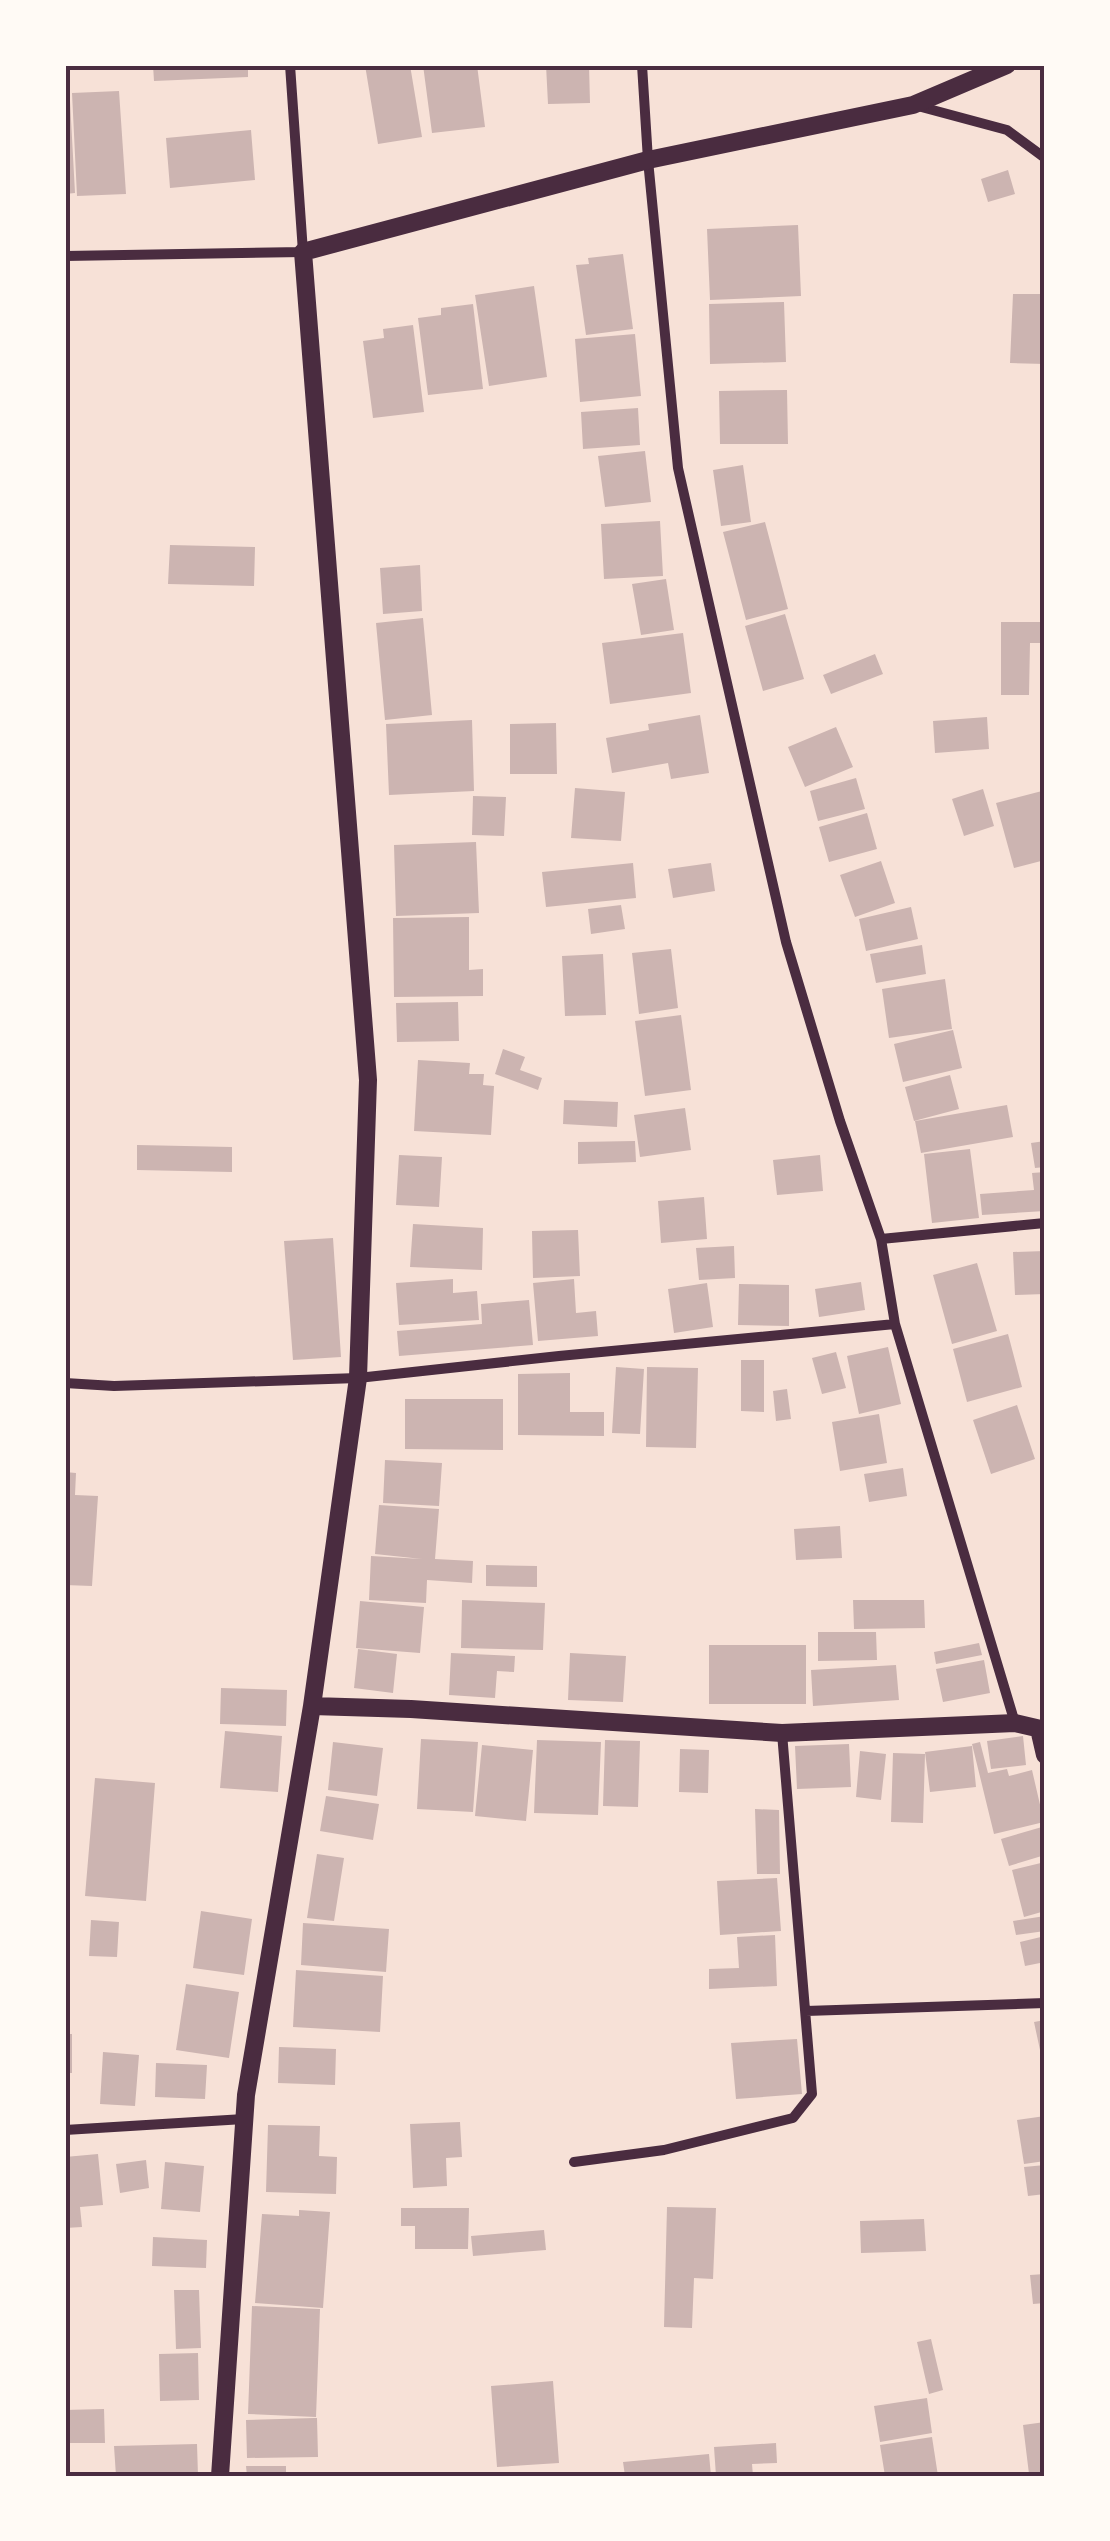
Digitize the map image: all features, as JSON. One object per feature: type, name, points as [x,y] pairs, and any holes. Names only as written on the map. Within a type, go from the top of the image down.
[{"type":"street","points":[[220,2476],[246,2096],[312,1706],[358,1378],[368,1080],[290,65]]},
{"type":"street","points":[[642,65],[678,468],[786,942],[840,1121],[881,1239],[894,1324],[1015,1723]]},
{"type":"street","points":[[65,256],[303,252],[648,160],[912,105],[1008,65]]},
{"type":"street","points":[[912,105],[1007,130],[1045,158]]},
{"type":"street","points":[[881,1239],[1045,1223]]},
{"type":"street","points":[[65,1384],[114,1386],[358,1378],[894,1324]]},
{"type":"street","points":[[312,1706],[782,1733],[1015,1723],[1042,1730],[1045,1754]]},
{"type":"street","points":[[574,2162],[664,2150],[792,2118],[812,2094],[782,1733]]},
{"type":"street","points":[[806,2011],[1045,2003]]},
{"type":"street","points":[[65,2130],[244,2119]]},
{"type":"building","points":[[153,65],[248,65],[248,77],[154,81]]},
{"type":"building","points":[[365,65],[410,65],[422,137],[378,144]]},
{"type":"building","points":[[423,65],[477,65],[485,127],[432,133]]},
{"type":"building","points":[[546,65],[589,65],[590,103],[548,104]]},
{"type":"building","points":[[119,91],[126,194],[77,196],[72,93]]},
{"type":"building","points":[[65,101],[70,101],[75,193],[65,194]]},
{"type":"building","points":[[251,130],[255,180],[170,188],[166,138]]},
{"type":"building","points":[[1008,170],[1015,194],[988,202],[981,179]]},
{"type":"building","points":[[798,225],[801,296],[710,300],[707,229]]},
{"type":"building","points":[[623,254],[633,329],[586,335],[576,265],[589,264],[588,258]]},
{"type":"building","points":[[534,286],[547,377],[489,386],[475,295]]},
{"type":"building","points":[[1013,294],[1045,294],[1045,364],[1010,363]]},
{"type":"building","points":[[784,302],[786,362],[710,364],[709,304]]},
{"type":"building","points":[[473,304],[483,389],[428,395],[418,318],[441,315],[441,308]]},
{"type":"building","points":[[413,325],[424,412],[373,418],[363,341],[384,338],[383,329]]},
{"type":"building","points":[[635,334],[641,396],[580,402],[575,339]]},
{"type":"building","points":[[787,390],[788,444],[720,444],[719,391]]},
{"type":"building","points":[[638,408],[640,445],[583,449],[581,412]]},
{"type":"building","points":[[645,451],[651,502],[605,507],[598,456]]},
{"type":"building","points":[[743,465],[751,522],[721,526],[713,470]]},
{"type":"building","points":[[660,521],[663,576],[604,579],[601,524]]},
{"type":"building","points":[[765,522],[788,609],[746,620],[723,532]]},
{"type":"building","points":[[170,545],[255,547],[254,586],[168,584]]},
{"type":"building","points":[[420,565],[422,611],[383,614],[380,568]]},
{"type":"building","points":[[666,579],[674,630],[641,635],[632,584]]},
{"type":"building","points":[[785,614],[804,679],[763,691],[745,626]]},
{"type":"building","points":[[423,618],[432,715],[385,720],[376,623]]},
{"type":"building","points":[[1001,622],[1045,622],[1045,643],[1030,643],[1029,695],[1001,695]]},
{"type":"building","points":[[683,633],[691,693],[610,704],[602,643]]},
{"type":"building","points":[[875,654],[883,674],[831,694],[823,675]]},
{"type":"building","points":[[700,715],[709,773],[671,779],[668,763],[612,773],[606,738],[649,730],[648,724]]},
{"type":"building","points":[[987,717],[989,749],[935,753],[933,721]]},
{"type":"building","points":[[472,720],[474,791],[389,795],[386,724]]},
{"type":"building","points":[[556,723],[557,774],[510,774],[510,724]]},
{"type":"building","points":[[836,727],[853,767],[805,787],[788,747]]},
{"type":"building","points":[[856,778],[865,809],[818,821],[810,791]]},
{"type":"building","points":[[575,788],[625,792],[621,841],[571,838]]},
{"type":"building","points":[[983,789],[994,826],[964,836],[952,799]]},
{"type":"building","points":[[1042,791],[1045,860],[1014,868],[996,803]]},
{"type":"building","points":[[473,796],[506,797],[504,836],[472,835]]},
{"type":"building","points":[[867,813],[877,849],[829,862],[819,827]]},
{"type":"building","points":[[476,842],[479,913],[396,916],[394,845]]},
{"type":"building","points":[[881,861],[895,903],[855,917],[840,875]]},
{"type":"building","points":[[633,863],[636,898],[546,907],[542,872]]},
{"type":"building","points":[[711,863],[715,891],[673,898],[668,869]]},
{"type":"building","points":[[621,905],[625,929],[591,934],[588,909]]},
{"type":"building","points":[[911,907],[918,939],[866,951],[859,919]]},
{"type":"building","points":[[469,917],[469,970],[483,969],[483,996],[394,997],[393,918]]},
{"type":"building","points":[[922,945],[926,974],[876,983],[870,954]]},
{"type":"building","points":[[671,949],[678,1008],[639,1014],[632,953]]},
{"type":"building","points":[[603,954],[606,1015],[565,1016],[562,956]]},
{"type":"building","points":[[945,979],[952,1029],[889,1038],[882,989]]},
{"type":"building","points":[[458,1002],[459,1041],[397,1042],[396,1003]]},
{"type":"building","points":[[681,1015],[691,1090],[645,1096],[635,1021]]},
{"type":"building","points":[[953,1030],[962,1068],[903,1082],[894,1044]]},
{"type":"building","points":[[503,1049],[525,1057],[520,1070],[542,1078],[538,1090],[495,1074]]},
{"type":"building","points":[[418,1060],[470,1063],[469,1074],[484,1074],[483,1085],[494,1086],[491,1135],[414,1131]]},
{"type":"building","points":[[950,1075],[959,1109],[914,1121],[905,1087]]},
{"type":"building","points":[[564,1100],[618,1102],[617,1127],[563,1124]]},
{"type":"building","points":[[1007,1105],[1013,1137],[921,1153],[915,1121]]},
{"type":"building","points":[[685,1108],[691,1150],[640,1157],[634,1115]]},
{"type":"building","points":[[635,1141],[636,1162],[578,1164],[578,1142]]},
{"type":"building","points":[[1045,1141],[1045,1167],[1035,1168],[1031,1143]]},
{"type":"building","points":[[137,1145],[232,1147],[232,1172],[137,1170]]},
{"type":"building","points":[[970,1149],[979,1218],[932,1223],[924,1154]]},
{"type":"building","points":[[399,1155],[442,1157],[439,1207],[396,1205]]},
{"type":"building","points":[[820,1155],[823,1191],[777,1195],[773,1160]]},
{"type":"building","points":[[1045,1172],[1045,1211],[982,1215],[980,1194],[1034,1190],[1032,1173]]},
{"type":"building","points":[[704,1197],[707,1239],[661,1243],[658,1201]]},
{"type":"building","points":[[413,1224],[483,1228],[482,1270],[410,1267]]},
{"type":"building","points":[[578,1230],[580,1276],[533,1278],[532,1231]]},
{"type":"building","points":[[333,1238],[341,1357],[293,1360],[284,1241]]},
{"type":"building","points":[[734,1246],[735,1278],[699,1280],[696,1248]]},
{"type":"building","points":[[1045,1251],[1045,1294],[1015,1295],[1013,1252]]},
{"type":"building","points":[[977,1263],[997,1331],[952,1344],[933,1275]]},
{"type":"building","points":[[453,1279],[453,1293],[477,1291],[479,1320],[399,1325],[396,1283]]},
{"type":"building","points":[[574,1279],[576,1313],[596,1311],[598,1336],[538,1341],[533,1283]]},
{"type":"building","points":[[861,1282],[865,1310],[819,1317],[815,1289]]},
{"type":"building","points":[[707,1283],[713,1327],[674,1333],[668,1289]]},
{"type":"building","points":[[739,1284],[789,1285],[789,1326],[738,1325]]},
{"type":"building","points":[[529,1300],[533,1345],[399,1356],[397,1331],[482,1324],[481,1304]]},
{"type":"building","points":[[1008,1334],[1022,1387],[967,1402],[953,1349]]},
{"type":"building","points":[[888,1347],[901,1404],[859,1414],[847,1356]]},
{"type":"building","points":[[836,1352],[846,1388],[822,1394],[812,1358]]},
{"type":"building","points":[[741,1360],[764,1360],[764,1412],[741,1411]]},
{"type":"building","points":[[616,1367],[644,1369],[640,1434],[612,1433]]},
{"type":"building","points":[[647,1367],[698,1368],[696,1448],[646,1447]]},
{"type":"building","points":[[570,1373],[570,1412],[604,1412],[604,1436],[518,1435],[518,1374]]},
{"type":"building","points":[[787,1389],[791,1419],[776,1421],[773,1391]]},
{"type":"building","points":[[405,1399],[503,1399],[503,1450],[405,1449]]},
{"type":"building","points":[[1017,1405],[1035,1459],[991,1474],[973,1420]]},
{"type":"building","points":[[879,1414],[887,1463],[840,1471],[832,1422]]},
{"type":"building","points":[[385,1460],[442,1463],[439,1506],[383,1503]]},
{"type":"building","points":[[903,1468],[907,1496],[869,1502],[864,1474]]},
{"type":"building","points":[[65,1472],[76,1473],[75,1495],[98,1496],[92,1586],[65,1585]]},
{"type":"building","points":[[379,1505],[439,1509],[435,1559],[473,1561],[472,1583],[427,1580],[426,1603],[369,1600],[371,1556],[422,1559],[375,1554]]},
{"type":"building","points":[[840,1526],[842,1558],[796,1560],[794,1529]]},
{"type":"building","points":[[486,1565],[537,1566],[537,1587],[486,1586]]},
{"type":"building","points":[[462,1600],[545,1603],[543,1650],[461,1648]]},
{"type":"building","points":[[853,1600],[924,1600],[925,1628],[854,1629]]},
{"type":"building","points":[[360,1601],[424,1607],[420,1653],[356,1648]]},
{"type":"building","points":[[818,1632],[876,1632],[877,1660],[818,1661]]},
{"type":"building","points":[[979,1643],[982,1655],[936,1664],[934,1652]]},
{"type":"building","points":[[709,1645],[806,1645],[806,1704],[709,1704]]},
{"type":"building","points":[[358,1649],[397,1654],[393,1693],[354,1688]]},
{"type":"building","points":[[451,1653],[515,1656],[514,1672],[497,1671],[495,1698],[449,1695]]},
{"type":"building","points":[[570,1653],[626,1656],[623,1702],[568,1700]]},
{"type":"building","points":[[984,1660],[990,1693],[943,1702],[936,1669]]},
{"type":"building","points":[[896,1665],[899,1700],[813,1706],[811,1670]]},
{"type":"building","points":[[221,1688],[287,1690],[286,1726],[220,1724]]},
{"type":"building","points":[[225,1731],[282,1736],[278,1792],[220,1788]]},
{"type":"building","points":[[1023,1736],[1026,1765],[991,1769],[987,1741]]},
{"type":"building","points":[[421,1739],[478,1742],[473,1812],[417,1809]]},
{"type":"building","points":[[537,1740],[601,1742],[598,1815],[534,1813]]},
{"type":"building","points":[[605,1740],[640,1741],[638,1807],[603,1806]]},
{"type":"building","points":[[333,1742],[383,1748],[377,1796],[328,1790]]},
{"type":"building","points":[[980,1742],[988,1773],[1007,1769],[1009,1776],[1032,1770],[1044,1822],[994,1834],[972,1744]]},
{"type":"building","points":[[849,1744],[851,1787],[797,1789],[795,1746]]},
{"type":"building","points":[[482,1745],[533,1750],[526,1821],[475,1816]]},
{"type":"building","points":[[972,1746],[976,1787],[930,1792],[925,1752]]},
{"type":"building","points":[[680,1749],[709,1750],[708,1793],[679,1792]]},
{"type":"building","points":[[860,1751],[886,1754],[881,1800],[856,1797]]},
{"type":"building","points":[[893,1753],[925,1754],[923,1823],[891,1822]]},
{"type":"building","points":[[95,1778],[155,1783],[146,1901],[85,1896]]},
{"type":"building","points":[[326,1796],[379,1804],[373,1840],[320,1831]]},
{"type":"building","points":[[755,1809],[779,1810],[780,1874],[757,1874]]},
{"type":"building","points":[[1042,1827],[1045,1855],[1009,1866],[1001,1839]]},
{"type":"building","points":[[317,1854],[344,1858],[334,1921],[307,1918]]},
{"type":"building","points":[[1045,1862],[1045,1911],[1024,1917],[1012,1870]]},
{"type":"building","points":[[777,1878],[781,1931],[720,1935],[717,1881]]},
{"type":"building","points":[[201,1911],[252,1919],[244,1975],[193,1968]]},
{"type":"building","points":[[1045,1916],[1045,1931],[1016,1935],[1013,1921]]},
{"type":"building","points":[[91,1920],[119,1922],[117,1957],[89,1956]]},
{"type":"building","points":[[303,1923],[389,1929],[386,1972],[301,1965]]},
{"type":"building","points":[[775,1935],[777,1986],[709,1989],[709,1969],[739,1968],[737,1937]]},
{"type":"building","points":[[1045,1936],[1045,1962],[1025,1966],[1020,1942]]},
{"type":"building","points":[[296,1970],[383,1976],[380,2032],[293,2027]]},
{"type":"building","points":[[186,1984],[239,1992],[229,2058],[176,2050]]},
{"type":"building","points":[[1045,2020],[1045,2064],[1043,2064],[1034,2022]]},
{"type":"building","points":[[65,2034],[72,2034],[72,2073],[65,2073]]},
{"type":"building","points":[[797,2039],[802,2094],[736,2099],[731,2043]]},
{"type":"building","points":[[279,2047],[336,2049],[335,2085],[278,2083]]},
{"type":"building","points":[[103,2052],[139,2055],[135,2106],[100,2104]]},
{"type":"building","points":[[156,2063],[207,2065],[205,2099],[155,2097]]},
{"type":"building","points":[[1045,2116],[1045,2161],[1024,2164],[1017,2120]]},
{"type":"building","points":[[460,2122],[462,2157],[446,2158],[447,2186],[413,2188],[410,2124]]},
{"type":"building","points":[[268,2125],[320,2126],[319,2156],[337,2157],[336,2194],[266,2192]]},
{"type":"building","points":[[98,2154],[103,2205],[80,2207],[82,2227],[65,2228],[65,2157]]},
{"type":"building","points":[[146,2160],[149,2188],[120,2193],[116,2164]]},
{"type":"building","points":[[165,2162],[204,2166],[200,2212],[161,2209]]},
{"type":"building","points":[[1045,2165],[1045,2194],[1028,2196],[1024,2167]]},
{"type":"building","points":[[667,2207],[716,2208],[713,2279],[694,2278],[692,2328],[664,2327]]},
{"type":"building","points":[[401,2208],[469,2208],[468,2249],[415,2249],[415,2226],[401,2226]]},
{"type":"building","points":[[299,2210],[330,2212],[323,2308],[255,2303],[262,2214],[299,2216]]},
{"type":"building","points":[[924,2219],[926,2251],[861,2253],[860,2221]]},
{"type":"building","points":[[544,2230],[546,2250],[473,2256],[471,2236]]},
{"type":"building","points":[[153,2237],[207,2240],[206,2268],[152,2266]]},
{"type":"building","points":[[1045,2274],[1045,2303],[1033,2304],[1030,2275]]},
{"type":"building","points":[[174,2290],[199,2290],[201,2348],[176,2349]]},
{"type":"building","points":[[252,2306],[320,2309],[316,2417],[248,2414]]},
{"type":"building","points":[[931,2339],[943,2390],[929,2394],[917,2342]]},
{"type":"building","points":[[198,2353],[199,2400],[160,2401],[159,2354]]},
{"type":"building","points":[[553,2381],[559,2463],[497,2467],[491,2386]]},
{"type":"building","points":[[927,2398],[932,2433],[880,2442],[874,2406]]},
{"type":"building","points":[[104,2409],[105,2443],[65,2443],[65,2410]]},
{"type":"building","points":[[317,2418],[318,2457],[247,2458],[246,2420]]},
{"type":"building","points":[[1045,2422],[1045,2472],[1029,2474],[1023,2425]]},
{"type":"building","points":[[932,2437],[938,2476],[885,2476],[880,2445]]},
{"type":"building","points":[[776,2443],[777,2463],[752,2464],[753,2476],[716,2476],[714,2447]]},
{"type":"building","points":[[197,2444],[198,2476],[116,2476],[114,2446]]},
{"type":"building","points":[[709,2454],[711,2476],[625,2476],[623,2462]]},
{"type":"building","points":[[246,2466],[286,2466],[286,2476],[247,2476]]}]
